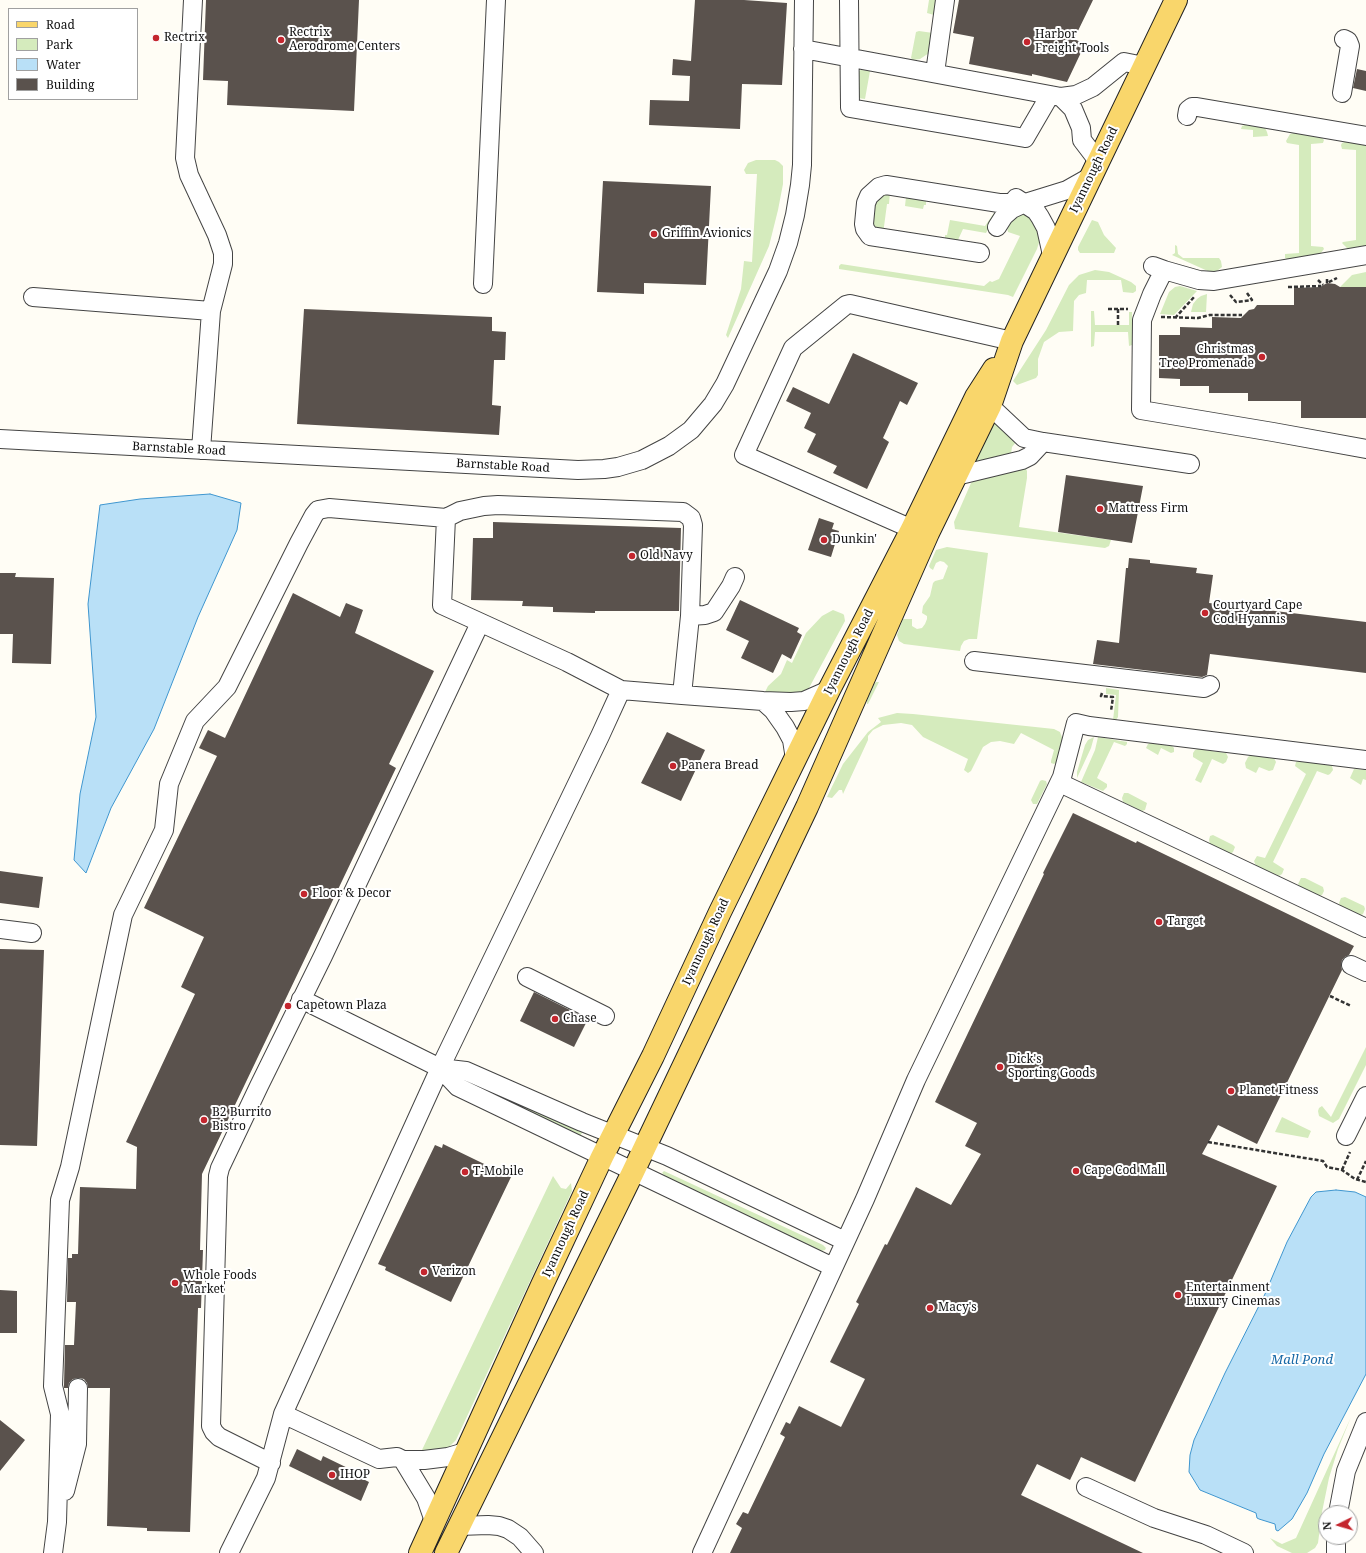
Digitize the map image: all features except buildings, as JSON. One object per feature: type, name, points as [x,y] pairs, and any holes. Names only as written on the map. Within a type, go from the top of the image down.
[{"type":"main road","name":"Iyannough Road","points":[[446,1553],[633,1172],[807,807],[928,534],[990,406],[1012,341],[1052,255],[1176,0]]},
{"type":"main road","name":"Iyannough Road","points":[[420,1553],[465,1452],[602,1157],[643,1077],[720,912],[829,690],[912,529],[976,397],[1012,341]]},
{"type":"street","points":[[193,0],[185,158],[189,175],[217,235],[223,253],[223,264],[210,311],[201,450]]},
{"type":"street","points":[[483,284],[496,0]]},
{"type":"street","name":"Barnstable Road","points":[[0,439],[578,470],[604,470],[618,467],[642,460],[659,452],[681,439],[692,430],[713,404],[725,384],[778,271],[788,243],[795,216],[800,185],[802,151],[804,0]]},
{"type":"street","points":[[849,0],[850,108],[1025,138],[1056,96]]},
{"type":"street","points":[[935,73],[945,0]]},
{"type":"street","points":[[1342,93],[1350,46],[1348,41],[1344,39]]},
{"type":"street","points":[[803,49],[1056,96],[1076,95],[1094,87],[1124,62],[1144,66]]},
{"type":"street","points":[[980,254],[870,236],[865,229],[864,224],[866,203],[869,196],[879,187],[886,185],[999,203],[1067,190],[1094,169],[1082,140],[1081,128],[1073,109],[1056,96]]},
{"type":"street","points":[[1187,116],[1188,110],[1197,107],[1366,136]]},
{"type":"street","points":[[997,227],[1017,199]]},
{"type":"street","points":[[1017,199],[1040,217],[1046,228],[1052,255]]},
{"type":"street","points":[[1366,255],[1214,280],[1199,280],[1159,268],[1152,294],[1142,320],[1141,410],[1366,449]]},
{"type":"street","points":[[33,297],[210,311]]},
{"type":"street","points":[[912,529],[744,455],[793,348],[846,305],[850,304],[1012,341]]},
{"type":"street","points":[[990,406],[1024,438],[1190,464]]},
{"type":"street","points":[[956,476],[1022,460],[1030,456],[1042,442]]},
{"type":"street","points":[[57,1522],[60,1410],[53,1386],[60,1200],[70,1167],[123,915],[164,830],[168,784],[195,721],[227,687],[299,543],[318,510],[329,508],[446,518],[460,511],[498,505],[684,512],[691,518],[694,525],[690,616],[682,695]]},
{"type":"street","points":[[446,518],[442,605],[567,662],[621,690],[763,702],[804,701],[829,690]]},
{"type":"street","points":[[690,616],[706,615],[714,612],[731,586],[735,577]]},
{"type":"street","points":[[271,1463],[219,1437],[211,1426],[218,1181],[220,1168],[480,623]]},
{"type":"street","points":[[974,661],[1204,688],[1210,685]]},
{"type":"street","points":[[229,1553],[266,1478],[283,1414],[440,1068],[597,743],[621,690]]},
{"type":"street","points":[[763,702],[773,710],[785,727],[792,740],[795,759]]},
{"type":"street","points":[[702,1553],[865,1200],[916,1080],[1060,783],[1065,769],[1076,722],[1089,726],[1366,760]]},
{"type":"street","points":[[1060,783],[1366,928]]},
{"type":"street","points":[[0,930],[32,933]]},
{"type":"street","points":[[527,977],[605,1016]]},
{"type":"street","points":[[301,999],[440,1068],[466,1071],[582,1122],[674,1159],[845,1241]]},
{"type":"street","points":[[440,1068],[458,1087],[833,1267]]},
{"type":"street","points":[[1349,1141],[1366,1096]]},
{"type":"street","points":[[52,1553],[57,1522],[77,1444],[78,1388]]},
{"type":"street","points":[[283,1414],[379,1459],[397,1458],[403,1460],[438,1458],[465,1452]]},
{"type":"street","points":[[1340,1505],[1346,1471],[1366,1422]]},
{"type":"street","points":[[403,1460],[426,1498],[434,1521]]},
{"type":"street","points":[[1086,1487],[1154,1518],[1206,1535],[1244,1553]]},
{"type":"street","points":[[459,1526],[488,1525],[508,1529],[520,1538],[534,1553]]},
{"type":"path","points":[[1281,288],[1321,286]]},
{"type":"path","points":[[1226,290],[1236,302],[1252,300],[1246,292]]},
{"type":"path","points":[[1175,318],[1198,292]]},
{"type":"path","points":[[1108,309],[1132,309]]},
{"type":"path","points":[[1118,309],[1118,325]]},
{"type":"path","points":[[1158,316],[1198,318],[1242,315]]},
{"type":"path","points":[[1104,676],[1101,696],[1113,697],[1110,718]]},
{"type":"path","points":[[1330,996],[1350,1006]]},
{"type":"path","points":[[1342,1170],[1349,1141]]},
{"type":"path","points":[[1208,1142],[1323,1161],[1327,1167],[1342,1170],[1357,1180],[1366,1182]]},
{"type":"path","points":[[1357,1180],[1366,1161]]},
{"type":"green space","points":[[929,0],[940,0],[934,15],[927,13]]},
{"type":"green space","points":[[916,32],[933,33],[929,53],[920,59],[913,60],[911,58]]},
{"type":"green space","points":[[859,71],[870,71],[865,99],[858,98]]},
{"type":"green space","points":[[1245,125],[1265,128],[1268,136],[1253,137],[1253,130],[1241,129],[1242,126]]},
{"type":"green space","points":[[1294,133],[1322,138],[1324,140],[1323,143],[1311,144],[1311,246],[1323,247],[1324,249],[1320,254],[1288,260],[1285,258],[1285,254],[1299,253],[1299,145],[1287,143],[1286,141],[1290,134]]},
{"type":"green space","points":[[1347,141],[1366,145],[1366,246],[1351,249],[1348,249],[1342,243],[1356,240],[1356,150],[1342,149],[1342,143]]},
{"type":"green space","points":[[756,160],[775,160],[779,162],[783,166],[783,184],[769,246],[728,338],[726,335],[741,289],[744,261],[752,262],[757,174],[746,174],[744,170],[748,163]]},
{"type":"green space","points":[[890,191],[883,234],[870,226],[871,202]]},
{"type":"green space","points":[[906,197],[926,200],[926,205],[924,205],[923,209],[905,206]]},
{"type":"green space","points":[[996,210],[999,211],[986,233],[963,229],[958,240],[945,238],[950,220],[985,226]]},
{"type":"green space","points":[[1023,213],[1031,217],[1041,236],[1037,249],[1013,297],[839,269],[841,264],[984,286],[990,281],[992,282],[999,279],[1020,236],[1008,232],[1007,227],[1012,218]]},
{"type":"green space","points":[[1092,220],[1098,222],[1104,235],[1116,248],[1114,253],[1080,253],[1078,250],[1078,247]]},
{"type":"green space","points":[[1175,245],[1177,246],[1178,254],[1183,258],[1219,258],[1222,267],[1217,271],[1210,272],[1172,255],[1175,253]]},
{"type":"green space","points":[[1095,270],[1109,272],[1131,282],[1136,286],[1136,291],[1133,293],[1123,292],[1121,280],[1087,280],[1086,293],[1079,295],[1074,301],[1073,331],[1059,332],[1044,342],[1038,359],[1038,375],[1036,378],[1017,385],[1013,381],[1046,330],[1069,285],[1079,275]]},
{"type":"green space","points":[[1366,272],[1366,287],[1340,287],[1352,275]]},
{"type":"green space","points":[[1180,286],[1197,291],[1174,315],[1160,314],[1169,292],[1175,287]]},
{"type":"green space","points":[[1207,294],[1206,312],[1191,312],[1193,304],[1197,299]]},
{"type":"green space","points":[[1091,311],[1094,311],[1095,325],[1129,325],[1129,312],[1132,312],[1132,345],[1129,346],[1128,332],[1095,332],[1094,346],[1091,347]]},
{"type":"green space","points":[[992,421],[1017,441],[1012,447],[1011,454],[972,463]]},
{"type":"green space","points":[[1025,467],[1027,471],[1027,478],[1019,527],[1111,540],[1109,546],[1105,548],[955,529],[954,522],[971,483],[975,480]]},
{"type":"green space","points":[[947,547],[988,553],[977,639],[969,639],[964,641],[960,651],[904,644],[899,641],[897,635],[903,619],[912,619],[912,626],[917,629],[922,628],[925,624],[927,616],[922,613],[923,606],[930,596],[933,583],[943,579],[948,566],[944,562],[940,561],[936,563],[933,570],[929,566],[936,550]]},
{"type":"green space","points":[[833,610],[843,614],[845,621],[809,688],[805,692],[763,696],[768,686],[781,674],[787,660],[792,663],[806,633],[822,616]]},
{"type":"green space","points":[[876,682],[879,682],[867,704],[867,700]]},
{"type":"green space","points":[[1106,688],[1119,690],[1118,717],[1116,720],[1113,720],[1116,695],[1106,694]]},
{"type":"green space","points":[[897,713],[1054,729],[1060,732],[1063,740],[1057,762],[1054,764],[1051,763],[1051,761],[1054,750],[1021,733],[1014,744],[1000,741],[991,742],[983,747],[971,771],[968,773],[964,770],[968,759],[923,737],[912,725],[901,723],[883,725],[873,730],[868,736],[868,740],[843,794],[842,790],[839,790],[832,798],[827,797],[843,764],[868,732],[881,722],[878,718]]},
{"type":"green space","points":[[1094,737],[1091,748],[1077,778],[1077,772],[1085,745],[1088,740]]},
{"type":"green space","points":[[1098,737],[1127,742],[1125,746],[1114,742],[1097,778],[1107,784],[1107,787],[1103,791],[1081,782],[1095,750]]},
{"type":"green space","points":[[1150,743],[1172,746],[1174,748],[1174,752],[1171,753],[1161,748],[1158,755],[1146,748]]},
{"type":"green space","points":[[1198,749],[1226,753],[1228,757],[1226,762],[1223,764],[1212,759],[1201,783],[1195,780],[1203,763],[1193,757],[1193,753]]},
{"type":"green space","points":[[1251,755],[1274,758],[1276,762],[1273,770],[1269,771],[1259,767],[1256,773],[1246,768],[1245,763]]},
{"type":"green space","points":[[1300,761],[1329,765],[1332,766],[1333,770],[1328,775],[1317,771],[1273,862],[1284,869],[1282,874],[1279,876],[1256,866],[1254,861],[1257,856],[1265,858],[1306,774],[1295,766],[1296,762]]},
{"type":"green space","points":[[1354,769],[1366,770],[1366,780],[1363,779],[1361,785],[1350,778]]},
{"type":"green space","points":[[1040,781],[1046,781],[1047,784],[1037,804],[1033,804],[1031,800]]},
{"type":"green space","points":[[1124,793],[1128,793],[1147,803],[1145,810],[1142,811],[1123,802],[1122,798]]},
{"type":"green space","points":[[1213,835],[1233,845],[1235,847],[1233,852],[1230,854],[1210,844],[1210,836]]},
{"type":"green space","points":[[1301,878],[1305,878],[1323,887],[1324,891],[1322,895],[1319,896],[1300,887],[1298,884]]},
{"type":"green space","points":[[1345,897],[1364,906],[1365,909],[1363,914],[1359,916],[1340,906],[1339,903],[1341,898]]},
{"type":"green space","points":[[1366,1047],[1366,1065],[1339,1119],[1333,1123],[1319,1116],[1318,1111],[1322,1106],[1331,1117]]},
{"type":"green space","points":[[467,1081],[581,1130],[582,1133],[580,1136]]},
{"type":"green space","points":[[1282,1117],[1311,1131],[1308,1138],[1275,1132]]},
{"type":"green space","points":[[664,1171],[823,1245],[826,1248],[825,1250],[821,1251],[665,1176],[662,1173]]},
{"type":"green space","points":[[553,1176],[561,1188],[566,1189],[571,1183],[572,1191],[456,1440],[448,1448],[421,1452]]},
{"type":"green space","points":[[1351,1417],[1338,1449],[1329,1478],[1323,1505],[1318,1505],[1318,1543],[1315,1548],[1307,1553],[1292,1553],[1277,1546],[1270,1538],[1282,1544],[1296,1538]]},
{"type":"water","points":[[210,494],[241,503],[237,530],[198,617],[154,729],[111,808],[86,873],[74,860],[80,794],[96,717],[88,604],[100,505],[140,499]]},
{"type":"water","name":"Mall Pond","points":[[1336,1190],[1355,1192],[1366,1197],[1366,1374],[1324,1454],[1307,1493],[1292,1519],[1278,1531],[1276,1530],[1275,1524],[1257,1518],[1256,1513],[1200,1490],[1189,1472],[1190,1455],[1194,1440],[1225,1373],[1265,1294],[1287,1242],[1311,1197],[1316,1192]]},
{"type":"place","name":"Rectrix","points":[[156,38]]},
{"type":"place","name":"Rectrix Aerodrome Centers","points":[[281,40]]},
{"type":"place","name":"Harbor Freight Tools","points":[[1027,42]]},
{"type":"place","name":"Griffin Avionics","points":[[654,234]]},
{"type":"place","name":"Christmas Tree Promenade","points":[[1262,357]]},
{"type":"place","name":"Mattress Firm","points":[[1100,509]]},
{"type":"place","name":"Dunkin'","points":[[824,540]]},
{"type":"place","name":"Old Navy","points":[[632,556]]},
{"type":"place","name":"Courtyard Cape Cod Hyannis","points":[[1205,613]]},
{"type":"place","name":"Panera Bread","points":[[673,766]]},
{"type":"place","name":"Floor & Decor","points":[[304,894]]},
{"type":"place","name":"Target","points":[[1159,922]]},
{"type":"place","name":"Capetown Plaza","points":[[288,1006]]},
{"type":"place","name":"Chase","points":[[555,1019]]},
{"type":"place","name":"Dick's Sporting Goods","points":[[1000,1067]]},
{"type":"place","name":"Planet Fitness","points":[[1231,1091]]},
{"type":"place","name":"B2 Burrito Bistro","points":[[204,1120]]},
{"type":"place","name":"Cape Cod Mall","points":[[1076,1171]]},
{"type":"place","name":"T-Mobile","points":[[465,1172]]},
{"type":"place","name":"Verizon","points":[[424,1272]]},
{"type":"place","name":"Whole Foods Market","points":[[175,1283]]},
{"type":"place","name":"Entertainment Luxury Cinemas","points":[[1178,1295]]},
{"type":"place","name":"Macy's","points":[[930,1308]]},
{"type":"place","name":"IHOP","points":[[332,1475]]}]
